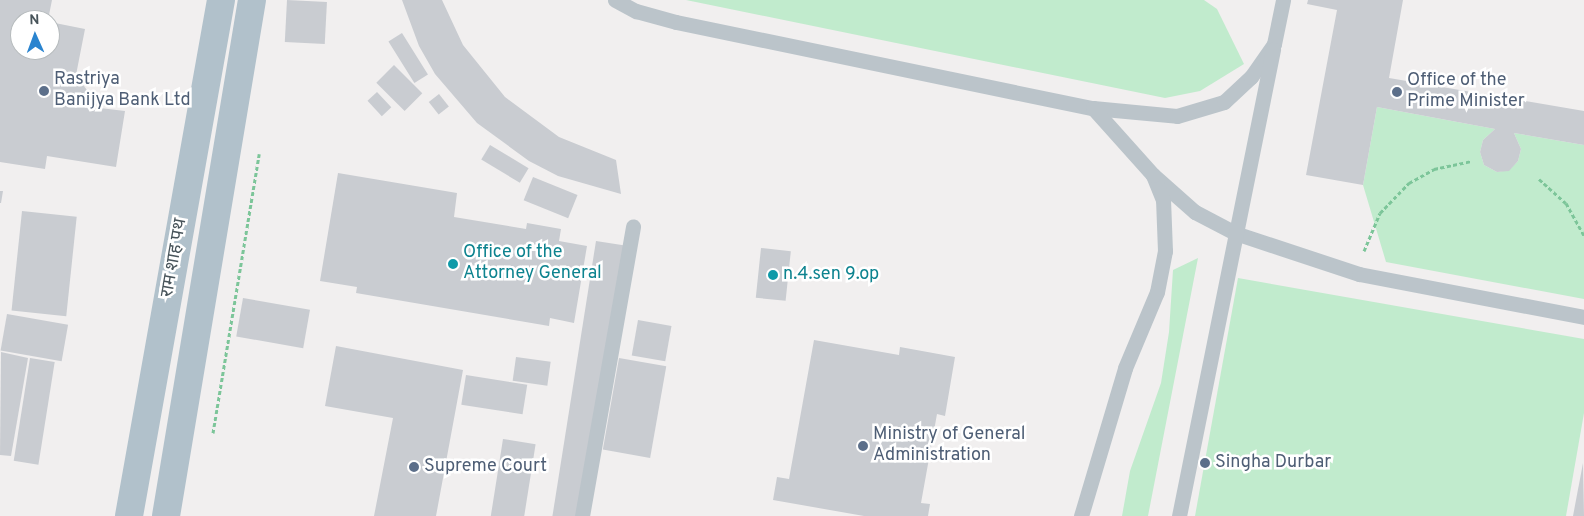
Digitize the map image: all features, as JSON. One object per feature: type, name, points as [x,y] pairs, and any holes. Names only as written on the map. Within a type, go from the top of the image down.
[{"type":"main road","name":"राम शाह पथ","points":[[129,516],[221,0]]},
{"type":"main road","name":"राम शाह पथ","points":[[166,516],[252,0]]},
{"type":"lane","points":[[615,0],[636,11],[676,22],[1093,108],[1177,116],[1224,102],[1251,77],[1274,44]]},
{"type":"lane","points":[[1179,516],[1283,0]]},
{"type":"lane","points":[[1093,108],[1153,175],[1195,212],[1236,233],[1359,274],[1584,317]]},
{"type":"lane","points":[[1082,516],[1125,368],[1158,292],[1165,251],[1165,223],[1163,200],[1153,175]]},
{"type":"lane","points":[[582,516],[633,226]]},
{"type":"path","points":[[212,436],[260,150]]},
{"type":"path","points":[[1359,274],[1369,234],[1391,199],[1423,174],[1471,161]]},
{"type":"path","points":[[1539,179],[1566,203],[1584,235]]},
{"type":"green space","points":[[686,0],[1204,0],[1217,9],[1244,64],[1200,91],[1165,98]]},
{"type":"green space","points":[[1377,107],[1495,129],[1483,140],[1480,152],[1484,165],[1497,172],[1509,170],[1518,161],[1521,149],[1514,133],[1584,145],[1584,299],[1386,262],[1363,185]]},
{"type":"green space","points":[[1198,258],[1148,516],[1122,516],[1130,471],[1161,383],[1169,332],[1173,270]]},
{"type":"green space","points":[[1238,278],[1584,339],[1584,413],[1566,516],[1195,516]]},
{"type":"building","name":"Rastriya Banijya Bank Ltd","points":[[0,0],[52,0],[50,10],[10,10],[10,60],[60,60],[60,24],[85,29],[76,75],[100,108],[125,111],[116,167],[47,156],[45,169],[0,162]]},
{"type":"building","points":[[287,0],[327,2],[325,44],[285,42]]},
{"type":"building","points":[[402,0],[442,0],[463,45],[505,97],[559,137],[616,160],[621,194],[558,176],[529,161],[477,123],[435,74],[419,46]]},
{"type":"building","name":"Office of the Prime Minister","points":[[1308,0],[1403,0],[1389,78],[1584,111],[1584,145],[1514,133],[1521,149],[1518,161],[1509,171],[1497,172],[1484,165],[1480,152],[1483,140],[1495,129],[1377,107],[1363,185],[1306,175],[1337,10],[1307,4]]},
{"type":"building","points":[[402,33],[428,75],[414,83],[388,41]]},
{"type":"building","points":[[394,65],[422,93],[405,111],[376,83]]},
{"type":"building","points":[[377,92],[391,107],[382,116],[367,101]]},
{"type":"building","points":[[439,94],[449,107],[439,115],[429,102]]},
{"type":"building","points":[[490,145],[529,168],[520,183],[481,160]]},
{"type":"building","name":"Office of the Attorney General","points":[[338,173],[457,193],[454,217],[526,229],[527,223],[561,229],[559,241],[587,246],[574,323],[550,318],[549,326],[356,293],[357,287],[320,281]]},
{"type":"building","points":[[533,177],[578,195],[568,218],[524,200]]},
{"type":"building","points":[[0,191],[3,191],[1,203],[0,203]]},
{"type":"building","points":[[22,211],[77,217],[66,316],[12,310]]},
{"type":"building","points":[[596,241],[627,246],[584,516],[552,516]]},
{"type":"building","name":"n.4.sen 9.op","points":[[761,248],[791,251],[786,301],[756,298]]},
{"type":"building","points":[[243,298],[310,310],[303,348],[236,336]]},
{"type":"building","points":[[7,314],[68,325],[62,361],[1,350]]},
{"type":"building","points":[[638,320],[671,326],[665,361],[632,355]]},
{"type":"building","name":"Ministry of General Administration","points":[[814,340],[899,355],[900,347],[955,357],[945,416],[937,414],[921,503],[930,504],[928,516],[864,516],[773,500],[777,477],[789,479]]},
{"type":"building","name":"Supreme Court","points":[[336,346],[463,370],[436,516],[374,516],[393,418],[325,406]]},
{"type":"building","points":[[1,352],[28,358],[11,456],[0,455]]},
{"type":"building","points":[[516,357],[551,362],[547,386],[513,381]]},
{"type":"building","points":[[30,358],[55,362],[38,465],[14,461]]},
{"type":"building","points":[[619,358],[666,366],[650,458],[603,450]]},
{"type":"building","points":[[466,375],[527,385],[523,414],[461,405]]},
{"type":"building","points":[[503,439],[536,444],[524,516],[491,516]]},
{"type":"building","points":[[1583,463],[1584,516],[1573,516]]},
{"type":"place","name":"Rastriya Banijya Bank Ltd","points":[[44,91]]},
{"type":"place","name":"Office of the Prime Minister","points":[[1397,92]]},
{"type":"place","name":"Office of the Attorney General","points":[[453,264]]},
{"type":"place","name":"n.4.sen 9.op","points":[[773,275]]},
{"type":"place","name":"Ministry of General Administration","points":[[863,446]]},
{"type":"place","name":"Singha Durbar","points":[[1205,463]]},
{"type":"place","name":"Supreme Court","points":[[414,467]]}]
